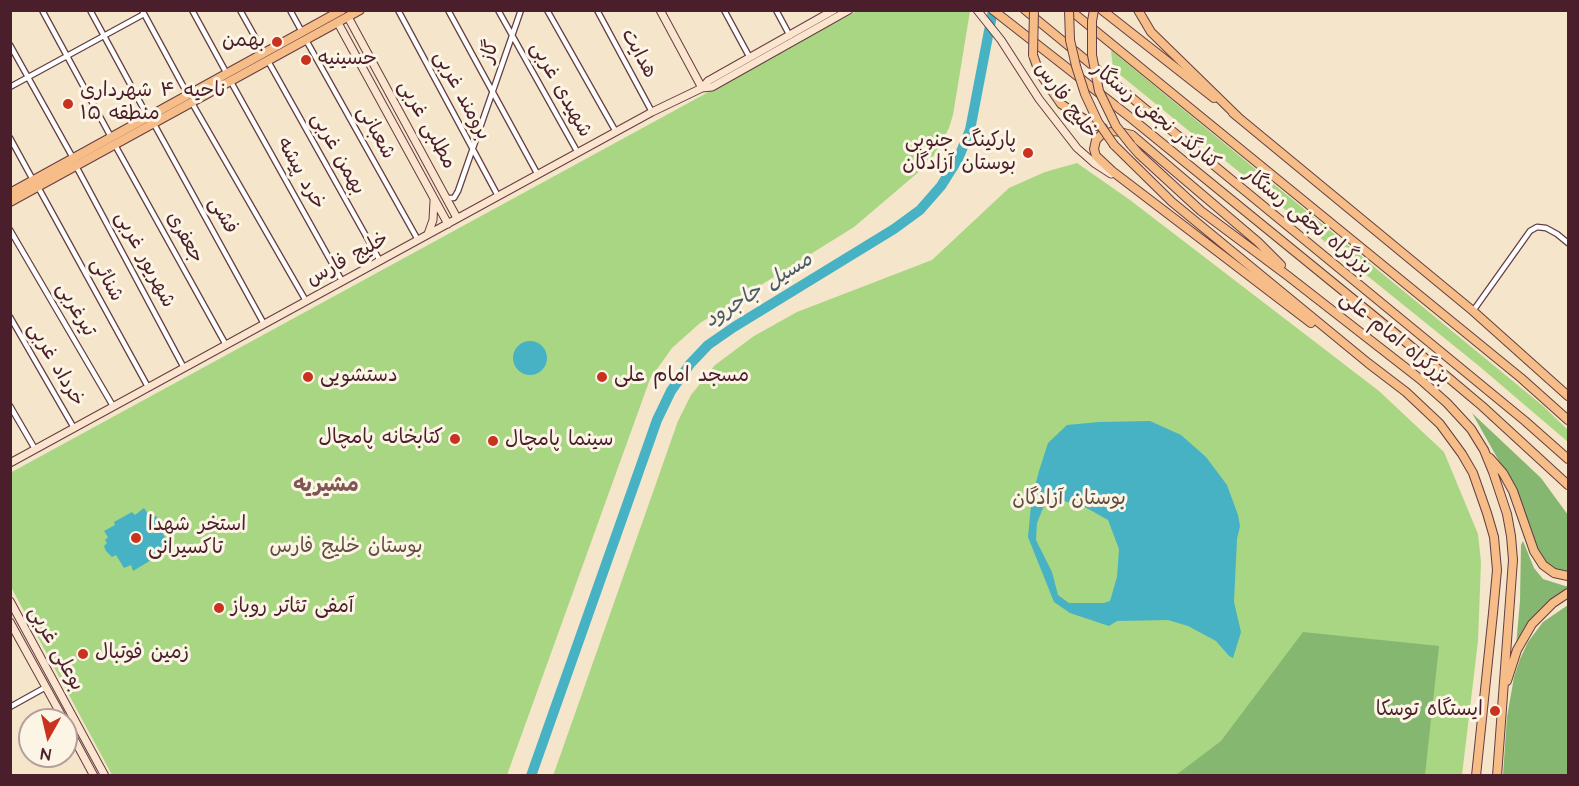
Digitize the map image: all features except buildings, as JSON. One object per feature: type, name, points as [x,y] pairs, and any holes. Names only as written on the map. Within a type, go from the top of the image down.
[{"type":"highway","name":"بزرگراه نجفی رستگار","points":[[1025,10],[1569,459]]},
{"type":"highway","points":[[1034,10],[1033,55],[1039,72],[1060,104],[1092,124],[1132,135],[1258,242],[1302,287]]},
{"type":"highway","name":"بزرگراه نجفی رستگار","points":[[1070,10],[1521,378],[1569,420]]},
{"type":"highway","name":"بزرگراه امام علی","points":[[1070,10],[1070,40],[1085,94],[1098,122],[1114,145],[1172,202],[1406,392],[1440,424],[1473,473],[1494,537],[1497,570],[1476,776]]},
{"type":"highway","name":"بزرگراه امام علی","points":[[1094,10],[1092,55],[1099,91],[1116,126],[1131,145],[1201,211],[1302,287],[1438,395],[1471,429],[1484,450],[1507,514],[1513,560],[1497,776]]},
{"type":"highway","points":[[1138,10],[1151,32],[1237,116]]},
{"type":"highway","points":[[1115,131],[1101,135],[1096,140],[1094,149],[1096,156],[1112,171],[1317,328],[1368,363]]},
{"type":"highway","points":[[1484,450],[1503,473],[1513,491],[1534,551],[1543,566],[1554,573],[1569,576]]},
{"type":"highway","points":[[1504,690],[1517,650],[1528,630],[1548,608],[1569,593]]},
{"type":"main road","points":[[10,202],[74,162],[304,36],[334,16],[360,10]]},
{"type":"main road","points":[[660,10],[702,88]]},
{"type":"main road","name":"خلیج فارس","points":[[10,463],[652,112],[702,88],[712,87],[849,10]]},
{"type":"main road","name":"خلیج فارس","points":[[977,10],[999,37],[1039,99],[1077,148],[1094,163],[1143,195]]},
{"type":"main road","name":"کنارگذر نجفی رستگار","points":[[993,10],[1131,118],[1407,342],[1482,405],[1569,485]]},
{"type":"main road","points":[[1102,10],[1237,116],[1473,311],[1569,396]]},
{"type":"main road","name":"خلیج فارس","points":[[702,88],[708,81],[829,12]]},
{"type":"main road","name":"مطلبی غربی","points":[[344,13],[457,218]]},
{"type":"main road","name":"مطلبی غربی","points":[[334,16],[448,224]]},
{"type":"main road","points":[[10,193],[36,184]]},
{"type":"main road","points":[[428,234],[433,220],[434,198]]},
{"type":"main road","name":"بوعلی غربی","points":[[10,601],[105,776]]},
{"type":"main road","name":"بوعلی غربی","points":[[10,622],[57,708]]},
{"type":"main road","name":"بوعلی غربی","points":[[78,746],[94,776]]},
{"type":"street","name":"جعفری","points":[[42,10],[226,345]]},
{"type":"street","name":"فشی","points":[[90,10],[264,324]]},
{"type":"street","name":"خرد پیشه","points":[[192,10],[342,282]]},
{"type":"street","points":[[240,10],[266,57]]},
{"type":"street","name":"شعبانی","points":[[290,10],[418,240]]},
{"type":"street","name":"برومند غربی","points":[[398,10],[498,196]]},
{"type":"street","points":[[448,10],[538,175]]},
{"type":"street","name":"شهیدی غربی","points":[[498,10],[578,153]]},
{"type":"street","name":"گاز","points":[[448,198],[454,198],[458,191],[521,10]]},
{"type":"street","points":[[547,10],[615,132]]},
{"type":"street","name":"هدایت","points":[[597,10],[652,112]]},
{"type":"street","points":[[724,10],[750,58]]},
{"type":"street","points":[[776,10],[790,36]]},
{"type":"street","points":[[10,87],[143,12],[190,99],[306,301]]},
{"type":"street","name":"شهریور غربی","points":[[10,45],[184,368]]},
{"type":"street","name":"بهمن غربی","points":[[266,57],[380,261]]},
{"type":"street","name":"شنائی","points":[[10,138],[148,387]]},
{"type":"street","points":[[1473,311],[1530,231],[1537,227],[1546,228],[1569,243]]},
{"type":"street","name":"تیرغربی","points":[[10,230],[113,406]]},
{"type":"street","name":"خرداد غربی","points":[[10,317],[74,428]]},
{"type":"street","points":[[10,406],[35,449]]},
{"type":"street","points":[[10,707],[46,687]]},
{"type":"green space","name":"بوستان خلیج فارس","points":[[857,11],[970,11],[953,115],[949,128],[935,154],[921,170],[854,227],[700,323],[672,348],[650,379],[507,775],[112,775],[11,587],[10,473]]},
{"type":"green space","points":[[1111,50],[1543,406],[1568,430],[1568,442],[1479,366],[1113,69]]},
{"type":"green space","name":"بوستان آزادگان","points":[[1077,163],[1130,200],[1379,391],[1444,452],[1478,534],[1481,562],[1478,641],[1462,775],[553,776],[678,421],[691,395],[715,365],[754,336],[797,312],[932,260],[1009,188],[1045,172]]},
{"type":"green space","points":[[1472,413],[1541,478],[1568,515],[1568,574],[1550,569],[1537,548],[1517,493]]},
{"type":"green space","points":[[1523,541],[1534,568],[1543,579],[1568,586],[1568,591],[1554,598],[1536,614],[1516,646],[1521,545]]},
{"type":"green space","points":[[1568,605],[1568,775],[1503,775],[1507,717],[1514,677],[1520,659],[1528,642],[1543,622]]},
{"type":"green space","points":[[1303,632],[1439,646],[1425,775],[1176,775],[1221,741]]},
{"type":"water","points":[[530,341],[542,346],[547,358],[542,370],[530,375],[518,370],[513,358],[518,346]]},
{"type":"water","points":[[1150,421],[1181,435],[1206,457],[1227,485],[1238,515],[1240,526],[1237,539],[1234,602],[1241,632],[1233,658],[1216,641],[1188,626],[1168,620],[1117,621],[1109,626],[1070,613],[1054,602],[1028,537],[1032,495],[1045,503],[1037,523],[1036,540],[1052,572],[1058,595],[1069,603],[1110,601],[1117,577],[1119,549],[1108,520],[1083,506],[1064,501],[1052,504],[1033,494],[1048,443],[1067,425]]},
{"type":"water","name":"استخر شهدا تاکسیرانی","points":[[144,508],[148,514],[156,516],[162,526],[160,529],[168,542],[163,545],[166,551],[133,571],[131,565],[124,568],[116,555],[112,557],[106,551],[104,546],[108,537],[104,531],[115,525],[114,522],[132,512],[135,515]]},
{"type":"waterway","name":"مسیل جاجرود","points":[[531,776],[657,420],[671,391],[690,364],[708,345],[894,229],[920,210],[941,186],[958,159],[970,130],[993,10]]},
{"type":"place","name":"بهمن","points":[[277,42]]},
{"type":"place","name":"حسینیه","points":[[306,60]]},
{"type":"place","name":"ناحیه ۴ شهرداری منطقه ۱۵","points":[[68,104]]},
{"type":"place","name":"پارکینگ جنوبی بوستان آزادگان","points":[[1028,153]]},
{"type":"place","name":"دستشویی","points":[[308,377]]},
{"type":"place","name":"مسجد امام علی","points":[[602,377]]},
{"type":"place","name":"کتابخانه پامچال","points":[[455,439]]},
{"type":"place","name":"سینما پامچال","points":[[493,441]]},
{"type":"place","name":"استخر شهدا تاکسیرانی","points":[[136,538]]},
{"type":"place","name":"آمفی تئاتر روباز","points":[[219,608]]},
{"type":"place","name":"زمین فوتبال","points":[[83,654]]},
{"type":"place","name":"ایستگاه توسکا","points":[[1495,711]]},
{"type":"district","name":"مشیریه","points":[[326,487]]}]
